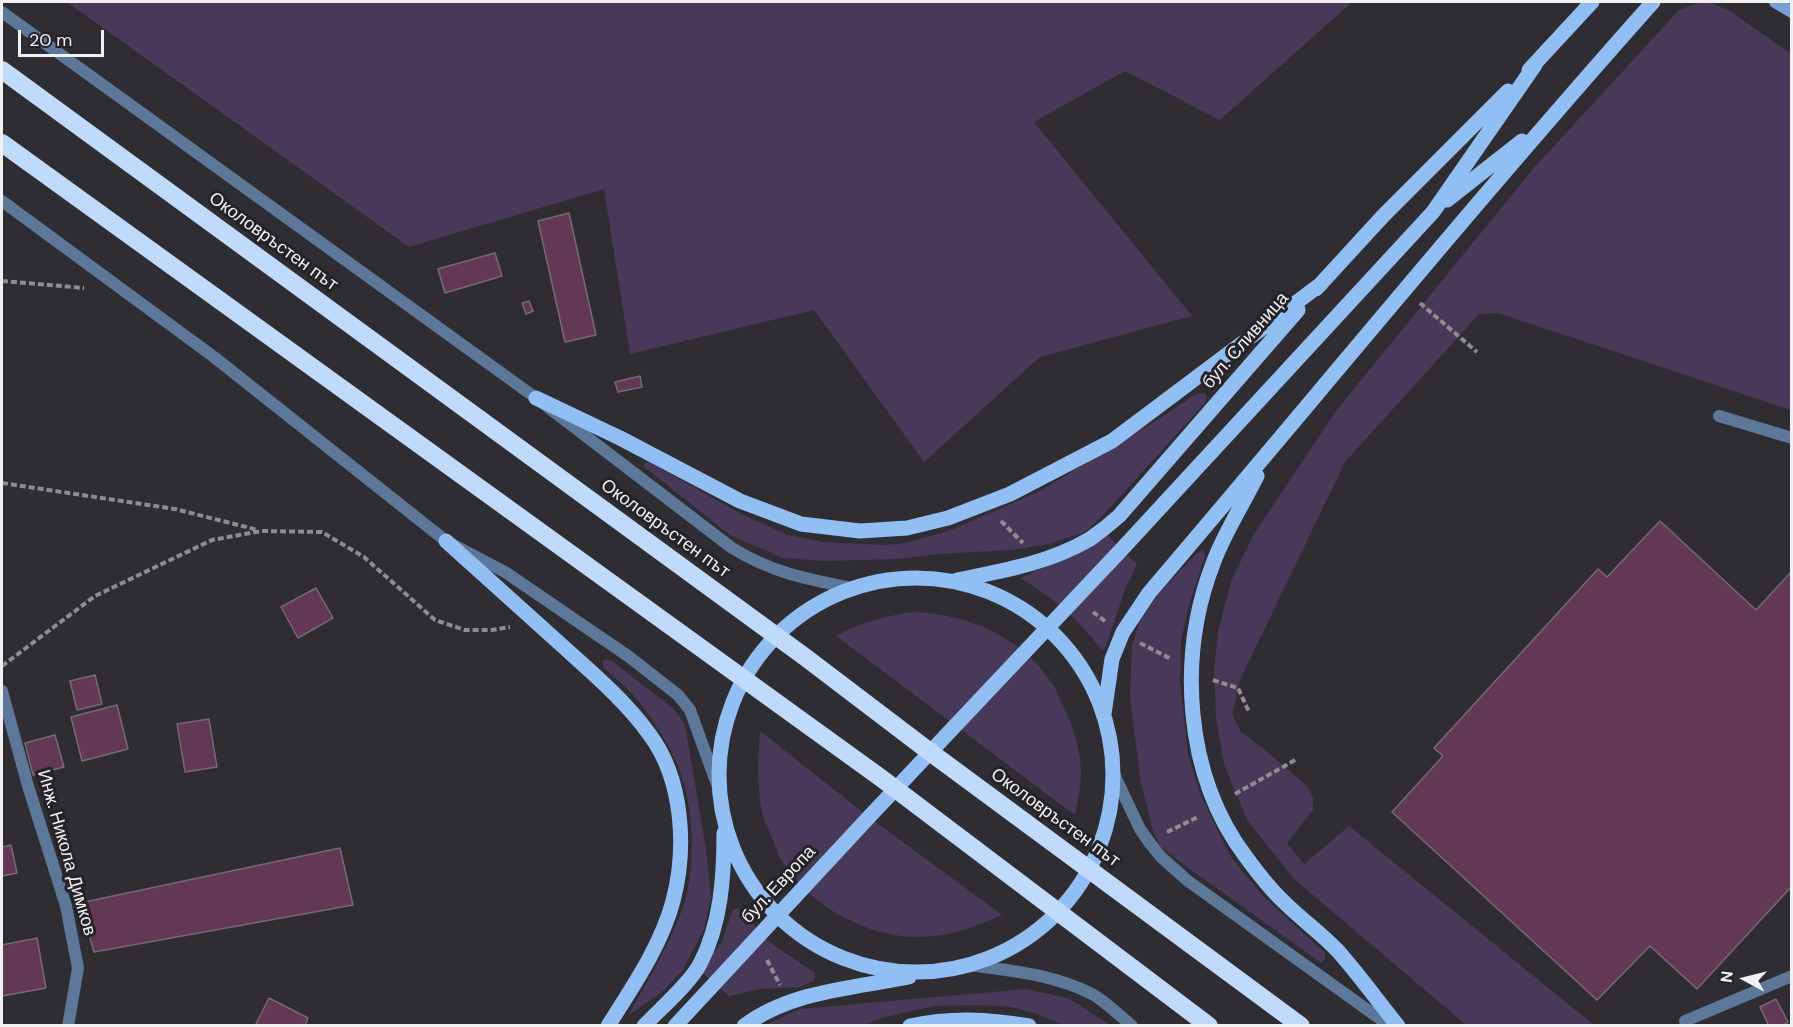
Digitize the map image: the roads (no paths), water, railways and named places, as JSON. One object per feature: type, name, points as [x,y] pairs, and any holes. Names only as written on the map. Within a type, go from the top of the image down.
[{"type":"highway","name":"Околовръстен път","points":[[2,70],[796,650],[1301,1026]]},
{"type":"highway","points":[[2,143],[889,784],[1209,1026]]},
{"type":"main road","name":"бул. Сливница","points":[[951,581],[1032,564],[1063,553],[1091,538],[1119,516],[1383,216],[1535,65],[1592,2]]},
{"type":"main road","name":"бул. Сливница","points":[[1104,717],[1112,659],[1123,632],[1149,593],[1542,127],[1653,2]]},
{"type":"main road","points":[[1774,2],[1791,12]]},
{"type":"main road","name":"бул. Сливница","points":[[1433,212],[1535,65]]},
{"type":"main road","name":"бул. Сливница","points":[[912,771],[1122,549],[1433,212],[1493,162],[1542,127]]},
{"type":"main road","points":[[536,398],[620,438],[740,501],[801,524],[860,531],[907,528],[948,518],[1010,494],[1112,441],[1321,284]]},
{"type":"main road","points":[[1268,454],[1214,561],[1197,617],[1190,669],[1193,717],[1204,772],[1219,813],[1245,855],[1282,900],[1336,950],[1398,1026]]},
{"type":"main road","points":[[446,541],[614,693],[651,736],[669,772],[681,836],[679,870],[673,902],[659,939],[608,1026]]},
{"type":"main road","points":[[744,1026],[761,1013],[789,1002],[827,992],[938,972],[970,965],[1006,950],[1030,936],[1059,910],[1087,873],[1103,836],[1111,800],[1110,743],[1104,717],[1092,687],[1075,659],[1054,634],[1029,614],[1001,597],[951,581],[903,578],[852,588],[820,603],[787,626],[759,657],[747,675],[731,710],[723,739],[720,793],[724,818],[733,847],[746,874],[763,899],[783,921],[807,939],[834,954],[862,965],[891,971],[938,972]]},
{"type":"main road","name":"бул. Европа","points":[[675,1026],[912,771]]},
{"type":"main road","name":"бул. Европа","points":[[644,1026],[700,965],[716,919],[724,880],[724,818]]},
{"type":"main road","points":[[910,1026],[949,1019],[987,1019],[1029,1026]]},
{"type":"street","points":[[2,12],[536,398],[732,548],[752,560],[787,575],[852,588]]},
{"type":"street","points":[[2,201],[214,357],[446,541],[505,572],[628,656],[678,694],[690,710],[720,793]]},
{"type":"street","points":[[1719,416],[1791,438]]},
{"type":"street","name":"Инж. Никола Димков","points":[[2,691],[68,917],[78,968],[68,1026]]},
{"type":"street","points":[[1112,770],[1140,829],[1161,857],[1188,881],[1390,1026]]},
{"type":"street","points":[[970,965],[1033,973],[1061,981],[1094,995],[1132,1026]]},
{"type":"street","points":[[1685,1021],[1791,976]]}]
